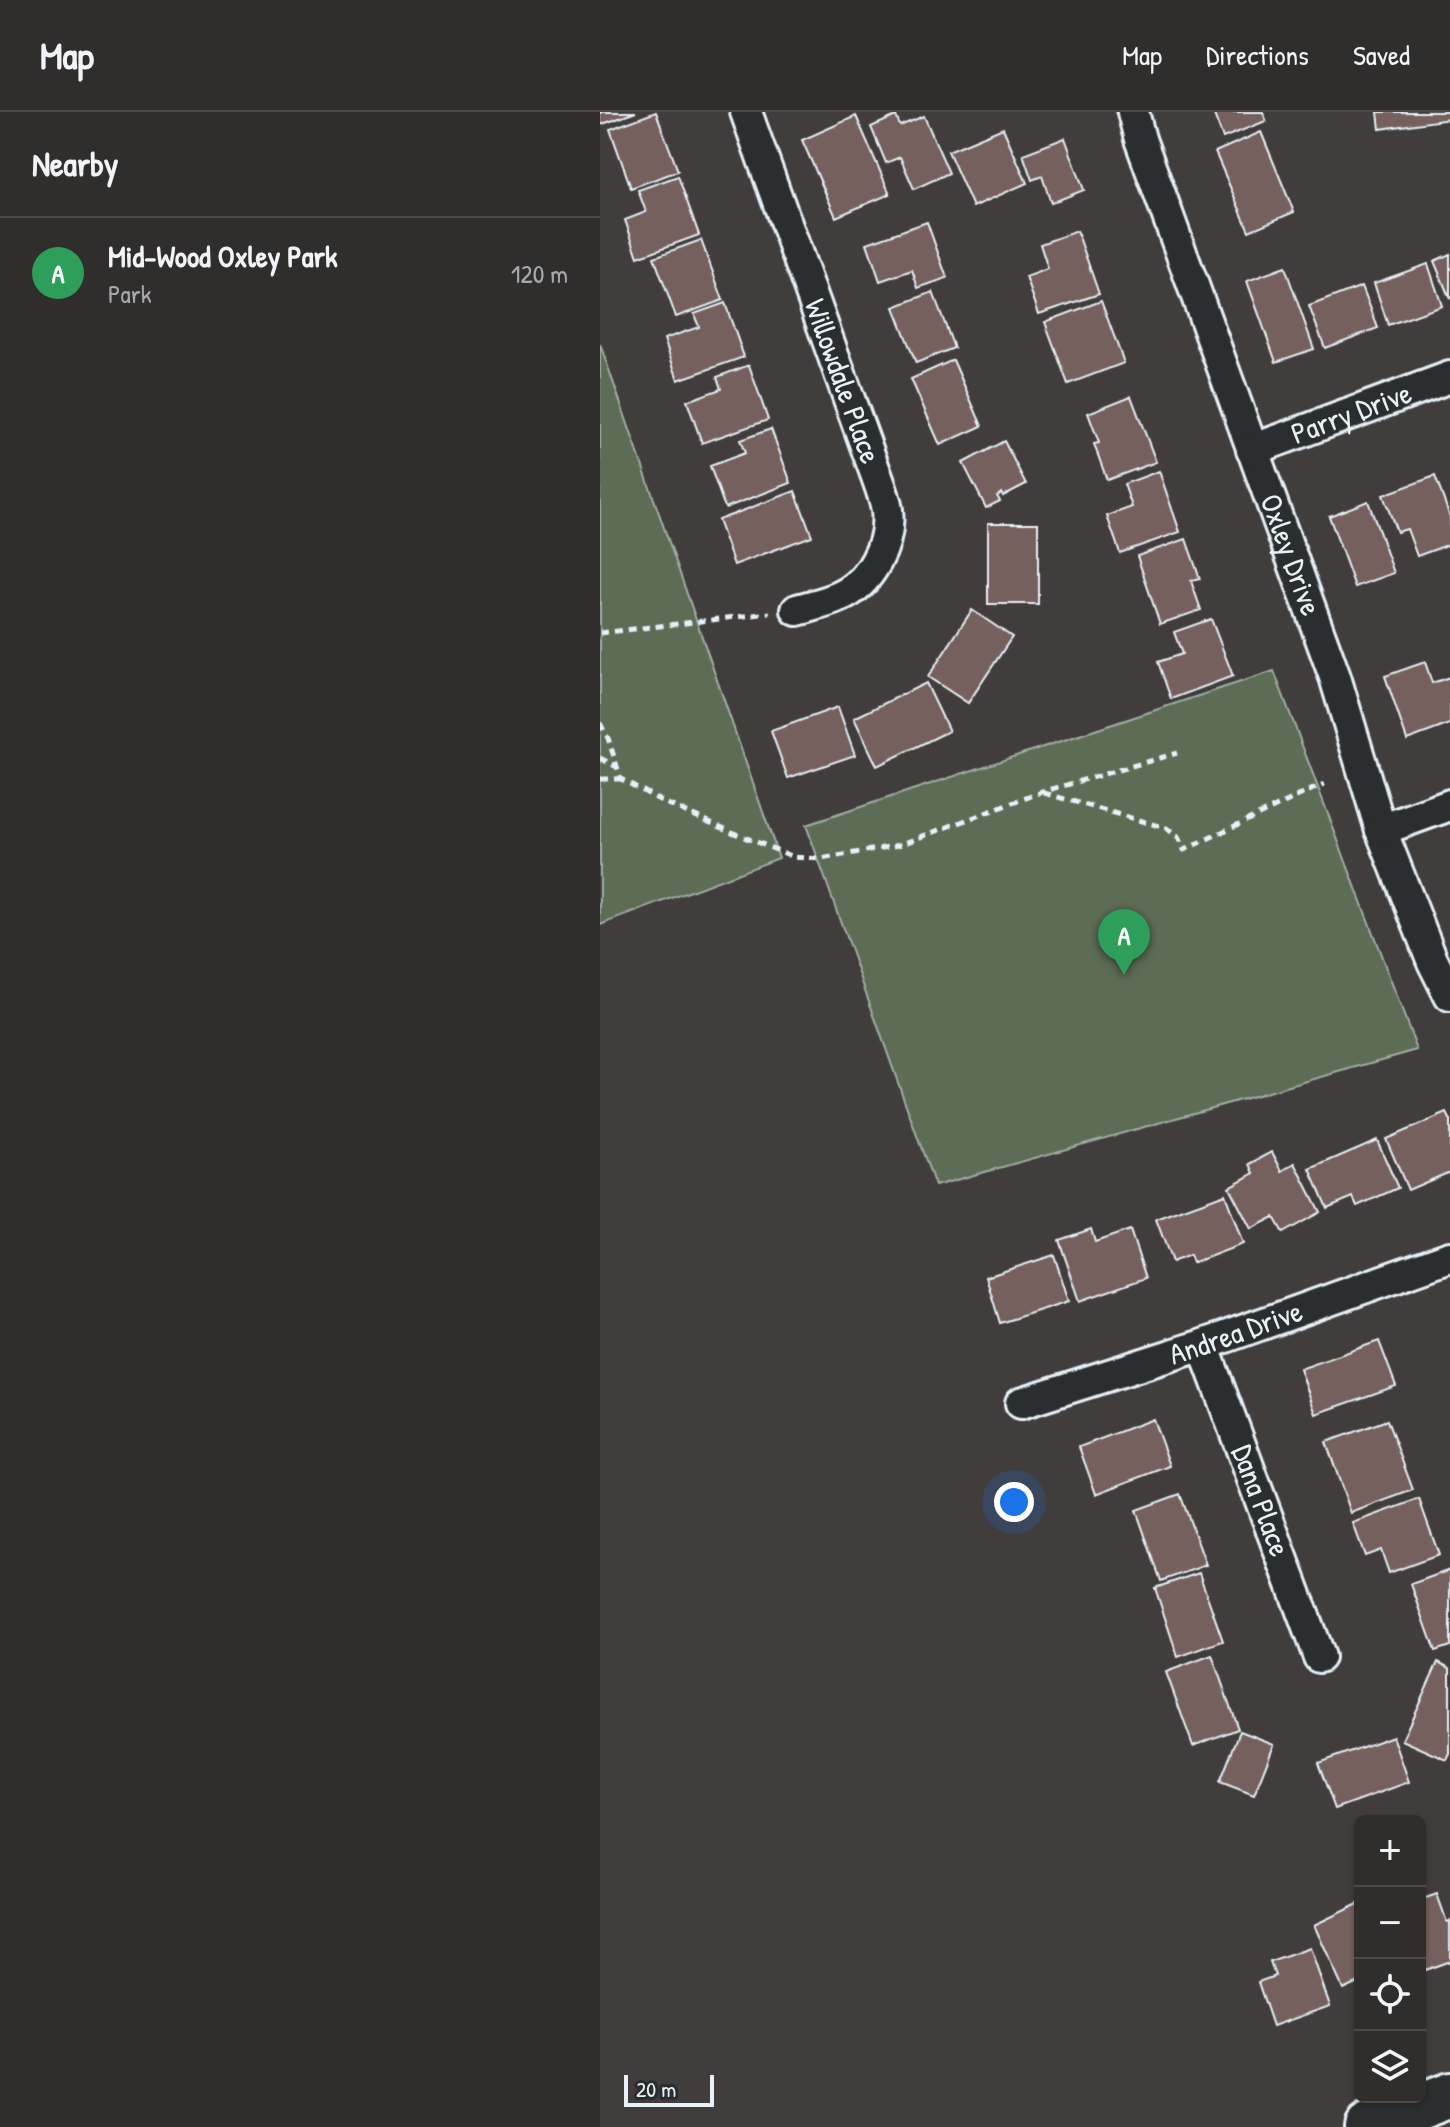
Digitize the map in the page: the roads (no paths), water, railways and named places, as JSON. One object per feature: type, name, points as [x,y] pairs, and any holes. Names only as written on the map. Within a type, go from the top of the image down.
[{"type":"street","name":"Willowdale Place","points":[[746,112],[887,511],[878,561],[861,582],[841,596],[797,610]]},
{"type":"street","name":"Oxley Drive","points":[[1133,112],[1140,139],[1335,677],[1381,830],[1433,962],[1450,996]]},
{"type":"street","name":"Parry Drive","points":[[1252,450],[1450,377]]},
{"type":"street","points":[[1381,830],[1450,805]]},
{"type":"street","name":"Andrea Drive","points":[[1021,1403],[1203,1345],[1450,1257]]},
{"type":"street","name":"Dana Place","points":[[1203,1345],[1319,1657]]},
{"type":"street","points":[[1367,2127],[1450,2095]]},
{"type":"place","name":"Mid-Wood Oxley Park","points":[[1124,975]]}]
